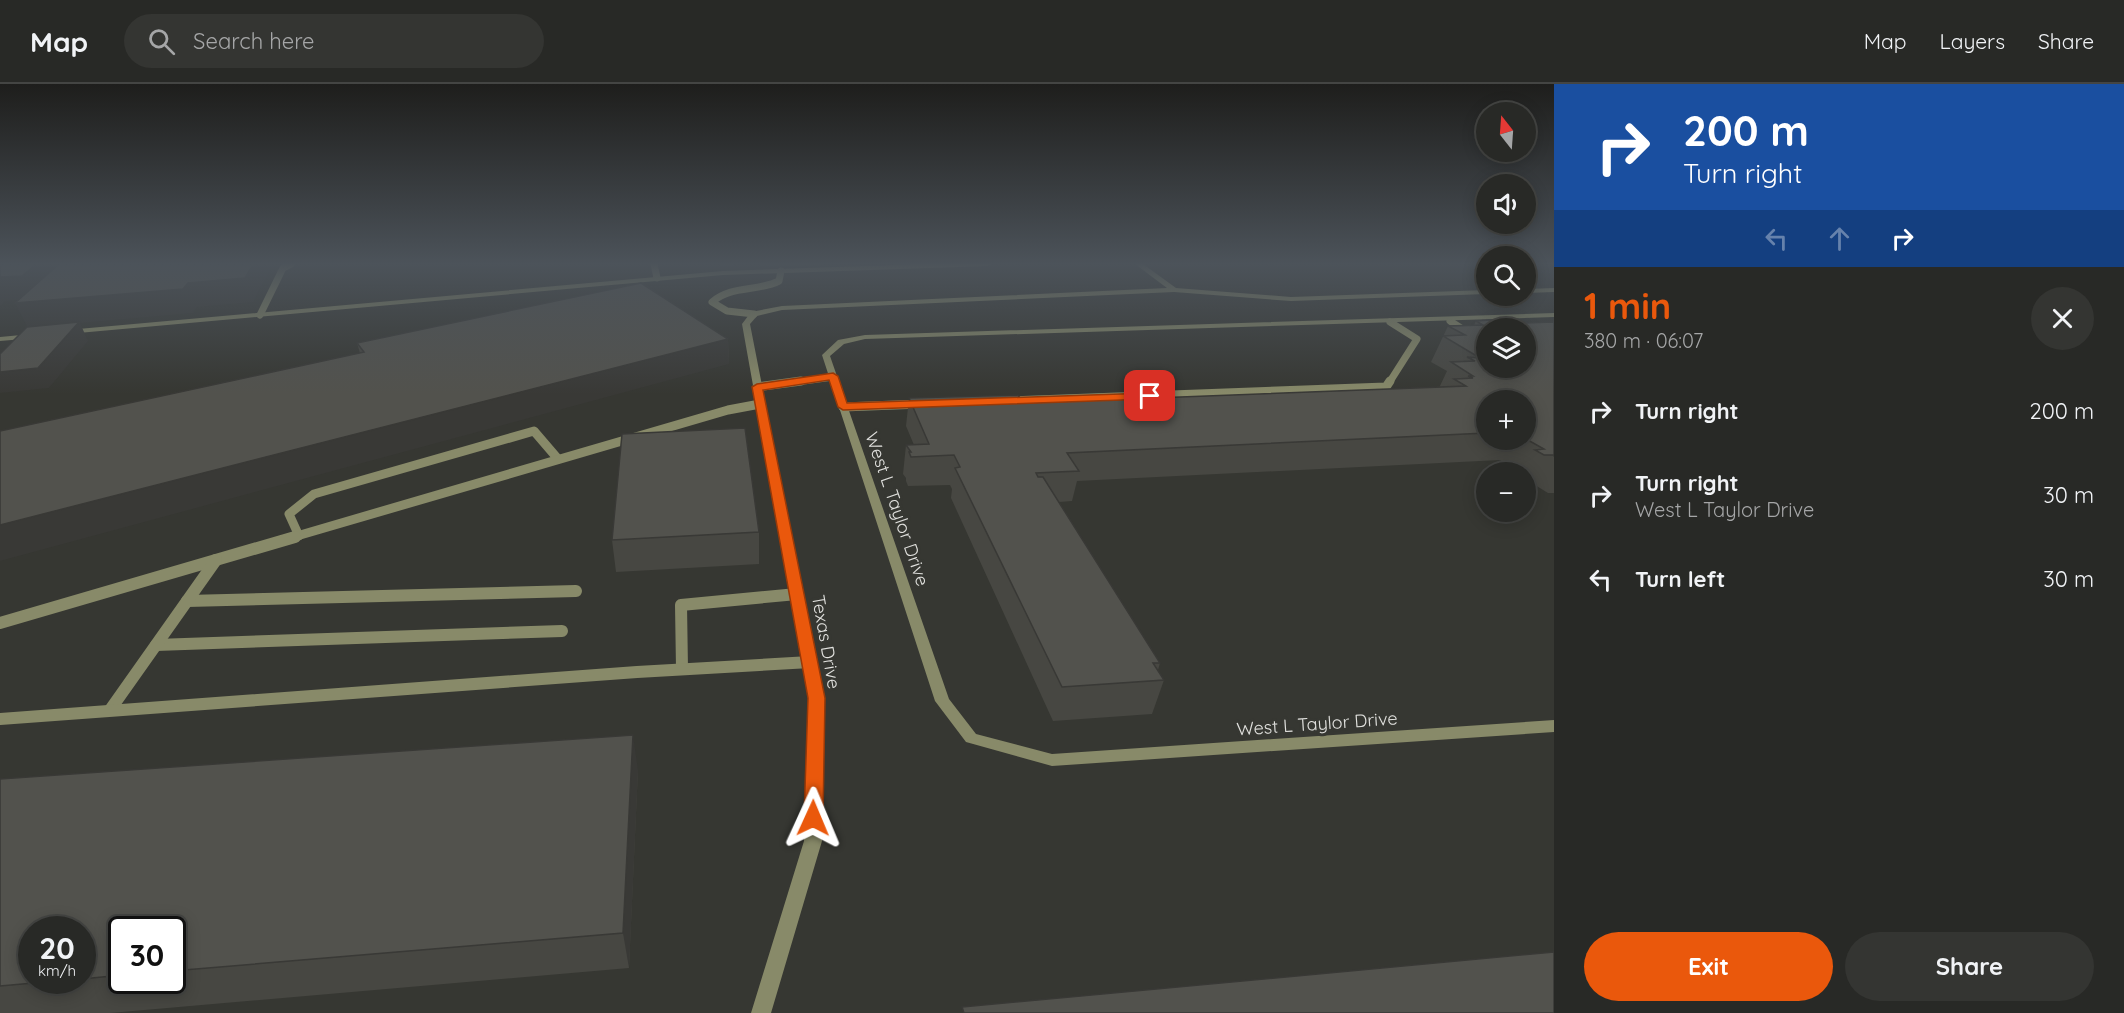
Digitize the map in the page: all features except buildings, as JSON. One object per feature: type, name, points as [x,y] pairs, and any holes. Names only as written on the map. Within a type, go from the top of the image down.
[{"type":"street","points":[[63,333],[342,307]]},
{"type":"street","points":[[754,314],[796,307]]},
{"type":"street","name":"Texas Drive","points":[[754,314],[747,324],[757,387],[816,698],[813,841],[761,1013]]},
{"type":"street","name":"West L Taylor Drive","points":[[1554,315],[1450,321],[865,337],[842,342],[826,355],[942,701],[971,738],[1052,760],[1554,726]]},
{"type":"street","points":[[0,339],[40,335]]},
{"type":"lane","points":[[260,315],[264,307]]},
{"type":"lane","points":[[721,307],[727,311],[754,314]]},
{"type":"lane","points":[[1450,321],[1464,330],[1476,333]]},
{"type":"lane","points":[[997,401],[1386,387],[1418,339],[1390,322]]},
{"type":"lane","points":[[757,387],[833,376]]},
{"type":"lane","points":[[0,623],[728,410],[760,404]]},
{"type":"lane","points":[[843,407],[926,404]]},
{"type":"lane","points":[[299,536],[289,514],[314,494],[534,431],[558,459]]},
{"type":"lane","points":[[110,710],[216,560]]},
{"type":"lane","points":[[187,601],[576,591]]},
{"type":"lane","points":[[682,669],[681,605],[797,594]]},
{"type":"lane","points":[[156,645],[562,632]]},
{"type":"lane","points":[[0,718],[682,669],[810,662]]},
{"type":"route","points":[[813,818],[816,698],[757,387],[833,376],[843,407],[1150,396]]}]
